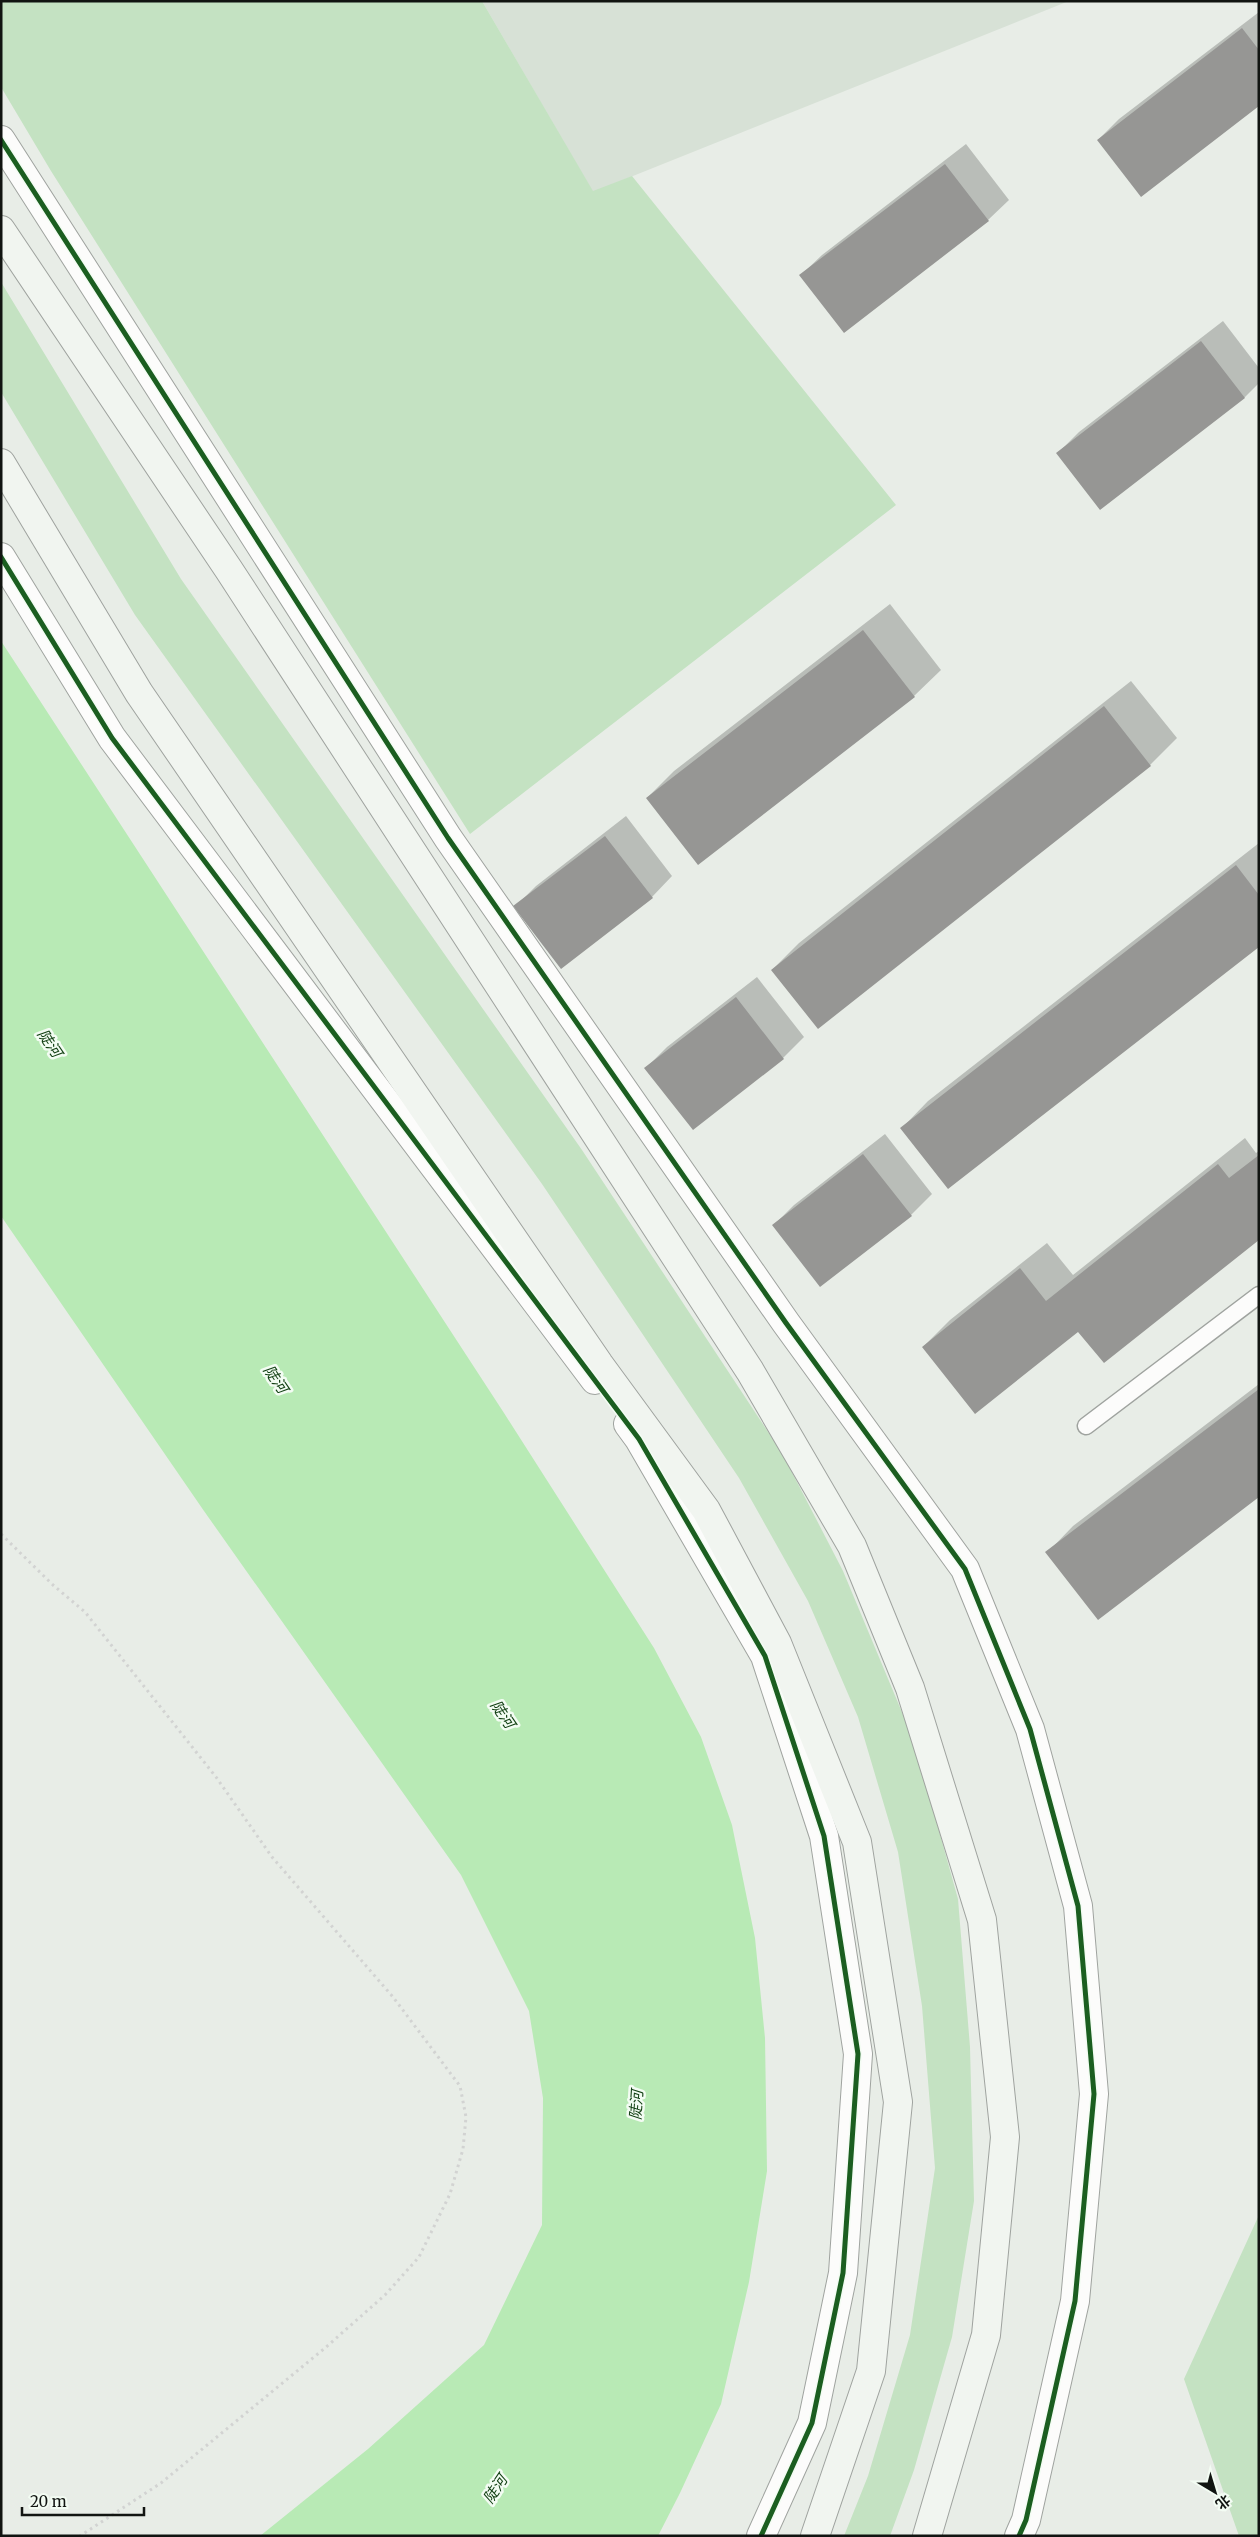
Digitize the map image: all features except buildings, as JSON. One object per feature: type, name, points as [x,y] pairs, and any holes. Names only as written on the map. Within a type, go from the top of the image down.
[{"type":"main road","points":[[1,230],[229,570],[750,1371],[852,1546],[910,1688],[982,1920],[1005,2137],[986,2335],[927,2536]]},
{"type":"main road","points":[[1,463],[139,693],[599,1364],[706,1510],[777,1643],[857,1842],[898,2102],[871,2371],[815,2536]]},
{"type":"street","points":[[1,140],[448,838],[795,1335],[965,1569],[1030,1729],[1078,1906],[1094,2094],[1075,2301],[1026,2520],[1019,2536]]},
{"type":"street","points":[[1,557],[112,738],[639,1439],[764,1656],[824,1836],[858,2054],[843,2273],[812,2423],[761,2536]]},
{"type":"lane","points":[[1086,1426],[1259,1295]]},
{"type":"path","points":[[1,1534],[46,1578],[85,1612],[216,1777],[272,1857],[393,1997],[460,2086],[466,2117],[462,2150],[450,2194],[419,2257],[385,2295],[325,2348],[161,2483],[80,2536]]},
{"type":"shaded area","points":[[1,1],[482,1],[593,191],[632,176],[896,505],[470,834],[51,171],[1,87]]},
{"type":"shaded area","points":[[482,1],[1069,1],[593,192]]},
{"type":"shaded area","points":[[1,282],[181,579],[582,1150],[782,1453],[843,1571],[914,1741],[958,1899],[970,2047],[974,2201],[952,2337],[914,2470],[890,2536],[844,2536],[868,2476],[910,2335],[935,2168],[922,2006],[898,1852],[858,1717],[808,1601],[739,1478],[542,1184],[135,615],[1,392]]},
{"type":"shaded area","points":[[1259,2215],[1259,2536],[1239,2536],[1184,2379]]},
{"type":"water","name":"陡河","points":[[1,641],[504,1413],[654,1648],[701,1737],[732,1825],[755,1938],[765,2038],[767,2171],[749,2282],[721,2404],[658,2536],[260,2536],[368,2449],[484,2345],[542,2225],[543,2098],[529,2011],[461,1875],[204,1511],[1,1216]]},
{"type":"cycle path","points":[[1,140],[448,838],[786,1323],[965,1569],[1030,1729],[1078,1906],[1094,2094],[1075,2301],[1026,2520],[1019,2536]]},
{"type":"cycle path","points":[[1,557],[112,738],[639,1439],[765,1656],[824,1836],[858,2054],[843,2273],[812,2423],[761,2536]]}]
